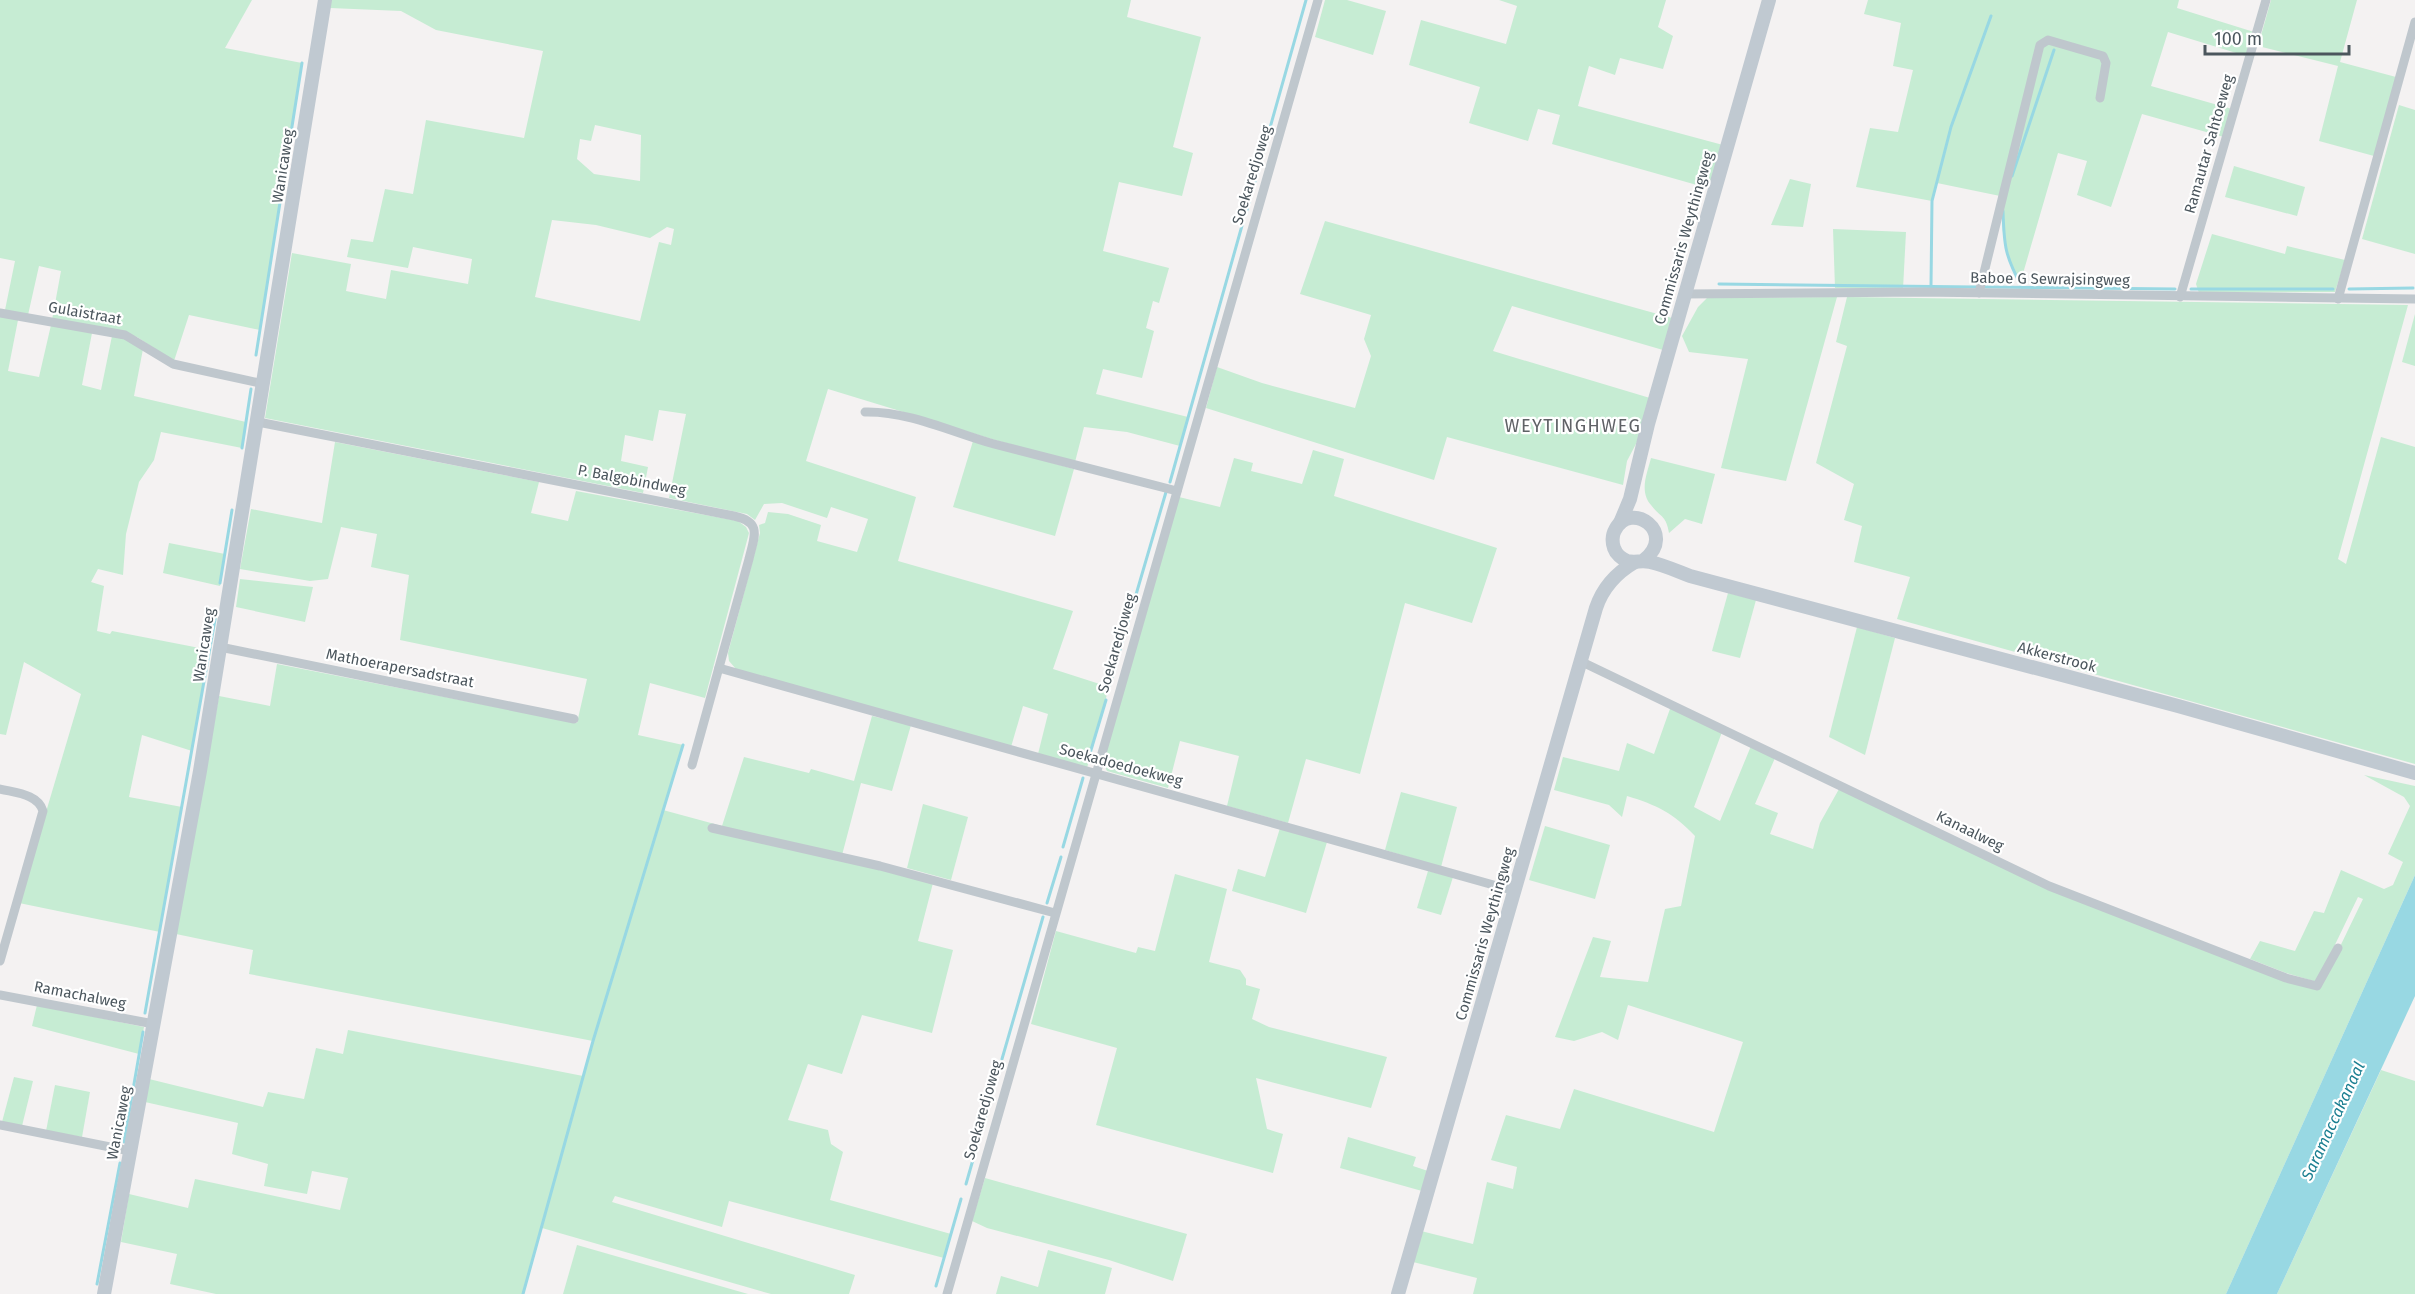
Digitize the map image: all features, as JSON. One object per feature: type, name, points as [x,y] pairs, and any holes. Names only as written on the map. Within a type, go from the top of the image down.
[{"type":"street","name":"Wanicaweg","points":[[104,1294],[220,647],[325,0]]},
{"type":"street","name":"Soekaredjoweg","points":[[947,1294],[1318,0]]},
{"type":"street","name":"Commissaris Weythingweg","points":[[1620,524],[1630,499],[1685,294],[1769,0]]},
{"type":"street","name":"Ramautar Sahtoeweg","points":[[2180,297],[2266,0]]},
{"type":"street","points":[[2338,299],[2415,22]]},
{"type":"street","points":[[1979,293],[2040,45],[2048,40],[2103,56],[2106,63],[2100,98]]},
{"type":"street","name":"Baboe G Sewrajsingweg","points":[[1685,294],[1979,293],[2415,299]]},
{"type":"street","name":"Gulaistraat","points":[[0,313],[125,335],[173,364],[264,384]]},
{"type":"street","points":[[864,412],[899,415],[992,443],[1176,491]]},
{"type":"street","name":"P. Balgobindweg","points":[[258,422],[483,465],[749,521],[754,525],[755,532],[692,765]]},
{"type":"street","points":[[1632,485],[1635,504],[1654,530],[1656,539],[1667,559],[1690,576]]},
{"type":"street","points":[[1645,520],[1632,518],[1620,524],[1613,535],[1614,548],[1626,560],[1639,561],[1654,549],[1656,539]]},
{"type":"street","name":"Commissaris Weythingweg","points":[[1607,584],[1614,548]]},
{"type":"street","name":"Commissaris Weythingweg","points":[[1398,1294],[1600,596],[1607,584],[1624,568],[1639,561]]},
{"type":"street","name":"Akkerstrook","points":[[1639,561],[2166,703],[2415,773]]},
{"type":"street","name":"Mathoerapersadstraat","points":[[220,647],[574,719]]},
{"type":"street","name":"Kanaalweg","points":[[1580,661],[2049,886],[2286,978],[2316,986],[2338,948]]},
{"type":"street","name":"Soekadoedoekweg","points":[[719,668],[1515,891]]},
{"type":"street","points":[[0,789],[34,798],[41,804],[43,811],[0,961]]},
{"type":"street","points":[[712,828],[880,866],[1055,913]]},
{"type":"street","points":[[0,912],[12,915]]},
{"type":"street","name":"Ramachalweg","points":[[0,995],[154,1024]]},
{"type":"street","points":[[0,1125],[130,1152]]},
{"type":"green space","points":[[0,0],[252,0],[225,48],[302,63],[260,330],[189,315],[174,361],[137,337],[52,320],[61,271],[39,266],[28,315],[5,310],[15,261],[0,258]]},
{"type":"green space","points":[[331,0],[1131,0],[1127,17],[1201,37],[1173,147],[1193,153],[1182,196],[1119,182],[1103,251],[1169,268],[1159,303],[1153,301],[1146,328],[1154,331],[1142,378],[1103,369],[1096,394],[1188,417],[1180,446],[1127,432],[1084,427],[1075,462],[828,389],[806,461],[916,497],[898,561],[1073,611],[1053,669],[1109,687],[1087,768],[1038,754],[1048,714],[1023,706],[1011,747],[736,669],[729,661],[728,653],[760,533],[759,525],[765,523],[768,512],[788,514],[821,525],[817,541],[857,552],[868,519],[831,507],[827,518],[782,503],[764,504],[755,520],[747,514],[669,498],[686,414],[659,410],[653,441],[625,435],[621,461],[648,467],[643,493],[265,418],[292,253],[351,264],[346,291],[386,299],[391,270],[468,284],[472,259],[413,247],[408,268],[347,257],[351,239],[373,242],[385,189],[413,194],[426,120],[524,138],[543,51],[436,30],[401,11],[330,8]],"holes":[[[595,125],[641,135],[640,181],[594,174],[577,159],[580,139],[591,141]],[[552,220],[596,225],[650,238],[667,227],[674,229],[671,245],[659,242],[640,321],[535,297]]]},
{"type":"green space","points":[[1325,0],[1347,0],[1386,11],[1373,55],[1315,37]]},
{"type":"green space","points":[[1499,0],[1666,0],[1658,27],[1673,36],[1663,69],[1620,58],[1615,75],[1589,66],[1578,106],[1723,145],[1711,189],[1552,144],[1560,115],[1538,109],[1528,141],[1469,123],[1480,87],[1409,65],[1421,20],[1506,44],[1517,6]]},
{"type":"green space","points":[[1868,0],[2179,0],[2177,8],[2254,32],[2246,56],[2168,32],[2151,86],[2232,109],[2224,137],[2142,114],[2111,207],[2077,195],[2087,161],[2058,153],[2024,270],[2022,287],[2005,244],[2002,221],[2005,197],[1937,183],[1932,201],[1856,187],[1870,128],[1898,132],[1913,70],[1893,66],[1901,23],[1864,14]]},
{"type":"green space","points":[[2271,0],[2357,0],[2340,62],[2396,77],[2374,156],[2319,141],[2338,66],[2258,46]]},
{"type":"green space","points":[[2399,105],[2415,110],[2415,254],[2362,239]]},
{"type":"green space","points":[[2234,166],[2305,187],[2297,216],[2225,197]]},
{"type":"green space","points":[[1790,179],[1811,184],[1803,227],[1771,225]]},
{"type":"green space","points":[[1325,221],[1672,318],[1663,350],[1512,306],[1493,351],[1650,398],[1637,442],[1627,461],[1623,485],[1447,437],[1434,480],[1206,408],[1217,367],[1262,383],[1355,408],[1371,356],[1364,339],[1371,315],[1300,294]]},
{"type":"green space","points":[[1833,229],[1906,232],[1903,289],[1835,288]]},
{"type":"green space","points":[[2212,234],[2285,254],[2287,246],[2345,260],[2335,292],[2199,293],[2196,284]]},
{"type":"green space","points":[[1837,297],[1786,481],[1721,468],[1748,359],[1689,352],[1682,336],[1698,307],[1707,298]]},
{"type":"green space","points":[[1847,297],[2408,305],[2338,559],[2346,564],[2381,437],[2415,447],[2415,764],[1897,619],[1910,577],[1854,562],[1862,526],[1844,520],[1854,484],[1816,463],[1847,346],[1836,342]]},
{"type":"green space","points":[[2415,314],[2415,366],[2402,362]]},
{"type":"green space","points":[[0,316],[18,320],[8,371],[39,377],[51,325],[92,333],[82,385],[101,390],[112,336],[129,339],[143,349],[134,396],[246,422],[242,448],[161,432],[154,460],[139,482],[126,534],[123,575],[98,569],[91,582],[104,586],[97,631],[110,634],[112,631],[210,650],[192,751],[142,735],[129,797],[182,807],[160,932],[19,903],[81,694],[24,662],[6,735],[0,734]]},
{"type":"green space","points":[[973,441],[1074,469],[1055,536],[953,507]]},
{"type":"green space","points":[[335,442],[539,482],[531,513],[568,521],[576,491],[738,521],[746,527],[749,533],[705,698],[650,683],[638,735],[683,745],[663,810],[722,826],[744,757],[809,773],[811,769],[854,781],[872,716],[911,725],[892,791],[861,783],[841,859],[933,883],[918,941],[953,950],[932,1033],[862,1015],[842,1074],[808,1064],[788,1120],[828,1130],[831,1144],[843,1152],[830,1200],[951,1234],[944,1258],[729,1201],[722,1227],[615,1196],[612,1202],[855,1275],[849,1294],[771,1294],[542,1228],[523,1294],[216,1294],[170,1284],[177,1254],[121,1242],[129,1194],[188,1208],[195,1179],[340,1210],[348,1178],[312,1171],[307,1194],[264,1186],[268,1164],[232,1154],[238,1123],[145,1102],[149,1079],[263,1107],[268,1092],[304,1099],[316,1048],[343,1054],[348,1030],[583,1076],[593,1041],[249,974],[253,950],[176,934],[219,696],[270,706],[277,664],[577,723],[587,679],[400,640],[409,575],[371,567],[377,534],[341,527],[328,579],[310,581],[240,569],[251,509],[322,523]]},
{"type":"green space","points":[[1313,450],[1344,459],[1334,496],[1497,548],[1472,623],[1405,603],[1360,774],[1306,759],[1288,823],[1227,806],[1239,756],[1180,741],[1168,788],[1107,771],[1103,763],[1179,497],[1220,507],[1234,458],[1253,463],[1251,471],[1302,484]]},
{"type":"green space","points":[[1651,458],[1715,474],[1702,524],[1685,519],[1669,533],[1665,520],[1647,500],[1645,494],[1645,482]]},
{"type":"green space","points":[[169,543],[225,554],[220,586],[163,573]]},
{"type":"green space","points":[[240,579],[313,587],[305,622],[236,607]]},
{"type":"green space","points":[[1728,593],[1756,600],[1740,658],[1712,651]]},
{"type":"green space","points":[[1857,627],[1895,638],[1865,755],[1829,737]]},
{"type":"green space","points":[[1671,706],[1722,732],[1694,807],[1720,821],[1751,746],[1775,758],[1755,804],[1778,813],[1770,834],[1813,849],[1820,823],[1839,789],[1935,834],[2285,981],[2319,990],[2363,899],[2358,897],[2317,982],[2250,959],[2260,941],[2295,951],[2314,911],[2324,913],[2341,870],[2384,889],[2393,885],[2403,862],[2388,854],[2410,806],[2404,797],[2364,775],[2415,786],[2415,875],[2226,1294],[1473,1294],[1477,1278],[1413,1262],[1421,1231],[1473,1244],[1487,1182],[1513,1189],[1517,1167],[1491,1160],[1506,1115],[1560,1129],[1574,1089],[1714,1132],[1743,1042],[1628,1005],[1618,1040],[1602,1032],[1574,1041],[1555,1037],[1593,937],[1611,941],[1600,977],[1648,982],[1665,909],[1681,906],[1695,836],[1672,816],[1638,799],[1627,796],[1622,817],[1609,805],[1554,790],[1563,757],[1619,771],[1627,743],[1654,754]]},
{"type":"green space","points":[[1401,792],[1457,807],[1441,867],[1385,850]]},
{"type":"green space","points":[[923,804],[968,817],[951,880],[907,868]]},
{"type":"green space","points":[[1545,826],[1610,845],[1595,899],[1529,880]]},
{"type":"green space","points":[[1280,828],[1327,842],[1306,913],[1232,891],[1238,869],[1265,877]]},
{"type":"green space","points":[[1428,871],[1453,877],[1441,915],[1417,908]]},
{"type":"green space","points":[[1175,874],[1227,889],[1209,962],[1240,970],[1246,979],[1246,985],[1260,989],[1252,1019],[1269,1027],[1387,1057],[1371,1108],[1256,1078],[1267,1129],[1283,1134],[1273,1173],[1096,1125],[1117,1048],[1031,1024],[1056,931],[1136,953],[1138,947],[1155,951]]},
{"type":"green space","points":[[37,1005],[144,1027],[139,1054],[32,1026]]},
{"type":"green space","points":[[2381,1070],[2415,1081],[2415,1294],[2277,1294]]},
{"type":"green space","points":[[14,1077],[33,1081],[22,1126],[2,1122]]},
{"type":"green space","points":[[55,1085],[90,1092],[82,1137],[46,1131]]},
{"type":"green space","points":[[1348,1137],[1416,1157],[1413,1166],[1428,1171],[1422,1191],[1340,1168]]},
{"type":"green space","points":[[985,1178],[1187,1234],[1173,1281],[1109,1260],[987,1228],[972,1221]]},
{"type":"green space","points":[[577,1245],[748,1294],[563,1294]]},
{"type":"green space","points":[[1048,1250],[1112,1268],[1105,1294],[996,1294],[1001,1276],[1038,1287]]},
{"type":"water","name":"Saramaccakanaal","points":[[2415,875],[2415,996],[2277,1294],[2226,1294]]},
{"type":"waterway","points":[[1246,213],[1306,0]]},
{"type":"waterway","points":[[1931,286],[1932,201],[1951,127],[1991,16]]},
{"type":"waterway","points":[[2012,176],[2054,50]]},
{"type":"waterway","points":[[256,355],[302,63]]},
{"type":"waterway","points":[[2003,211],[2006,250],[2022,287]]},
{"type":"waterway","points":[[1170,482],[1243,222]]},
{"type":"waterway","points":[[1719,284],[1976,287]]},
{"type":"waterway","points":[[1985,287],[2175,289]]},
{"type":"waterway","points":[[2349,289],[2413,288]]},
{"type":"waterway","points":[[2191,289],[2333,289]]},
{"type":"waterway","points":[[242,448],[251,389]]},
{"type":"waterway","points":[[1109,687],[1166,492]]},
{"type":"waterway","points":[[220,583],[232,510]]},
{"type":"waterway","points":[[145,1013],[216,614]]},
{"type":"waterway","points":[[1088,760],[1106,700]]},
{"type":"waterway","points":[[523,1294],[593,1041],[683,745]]},
{"type":"waterway","points":[[1063,847],[1083,778]]},
{"type":"waterway","points":[[1047,903],[1061,857]]},
{"type":"waterway","points":[[1002,1059],[1043,917]]},
{"type":"waterway","points":[[124,1142],[143,1032]]},
{"type":"waterway","points":[[966,1184],[987,1111]]},
{"type":"waterway","points":[[97,1284],[120,1163]]},
{"type":"waterway","points":[[936,1286],[961,1199]]},
{"type":"district","name":"WEYTINGHWEG","points":[[1573,426]]}]
